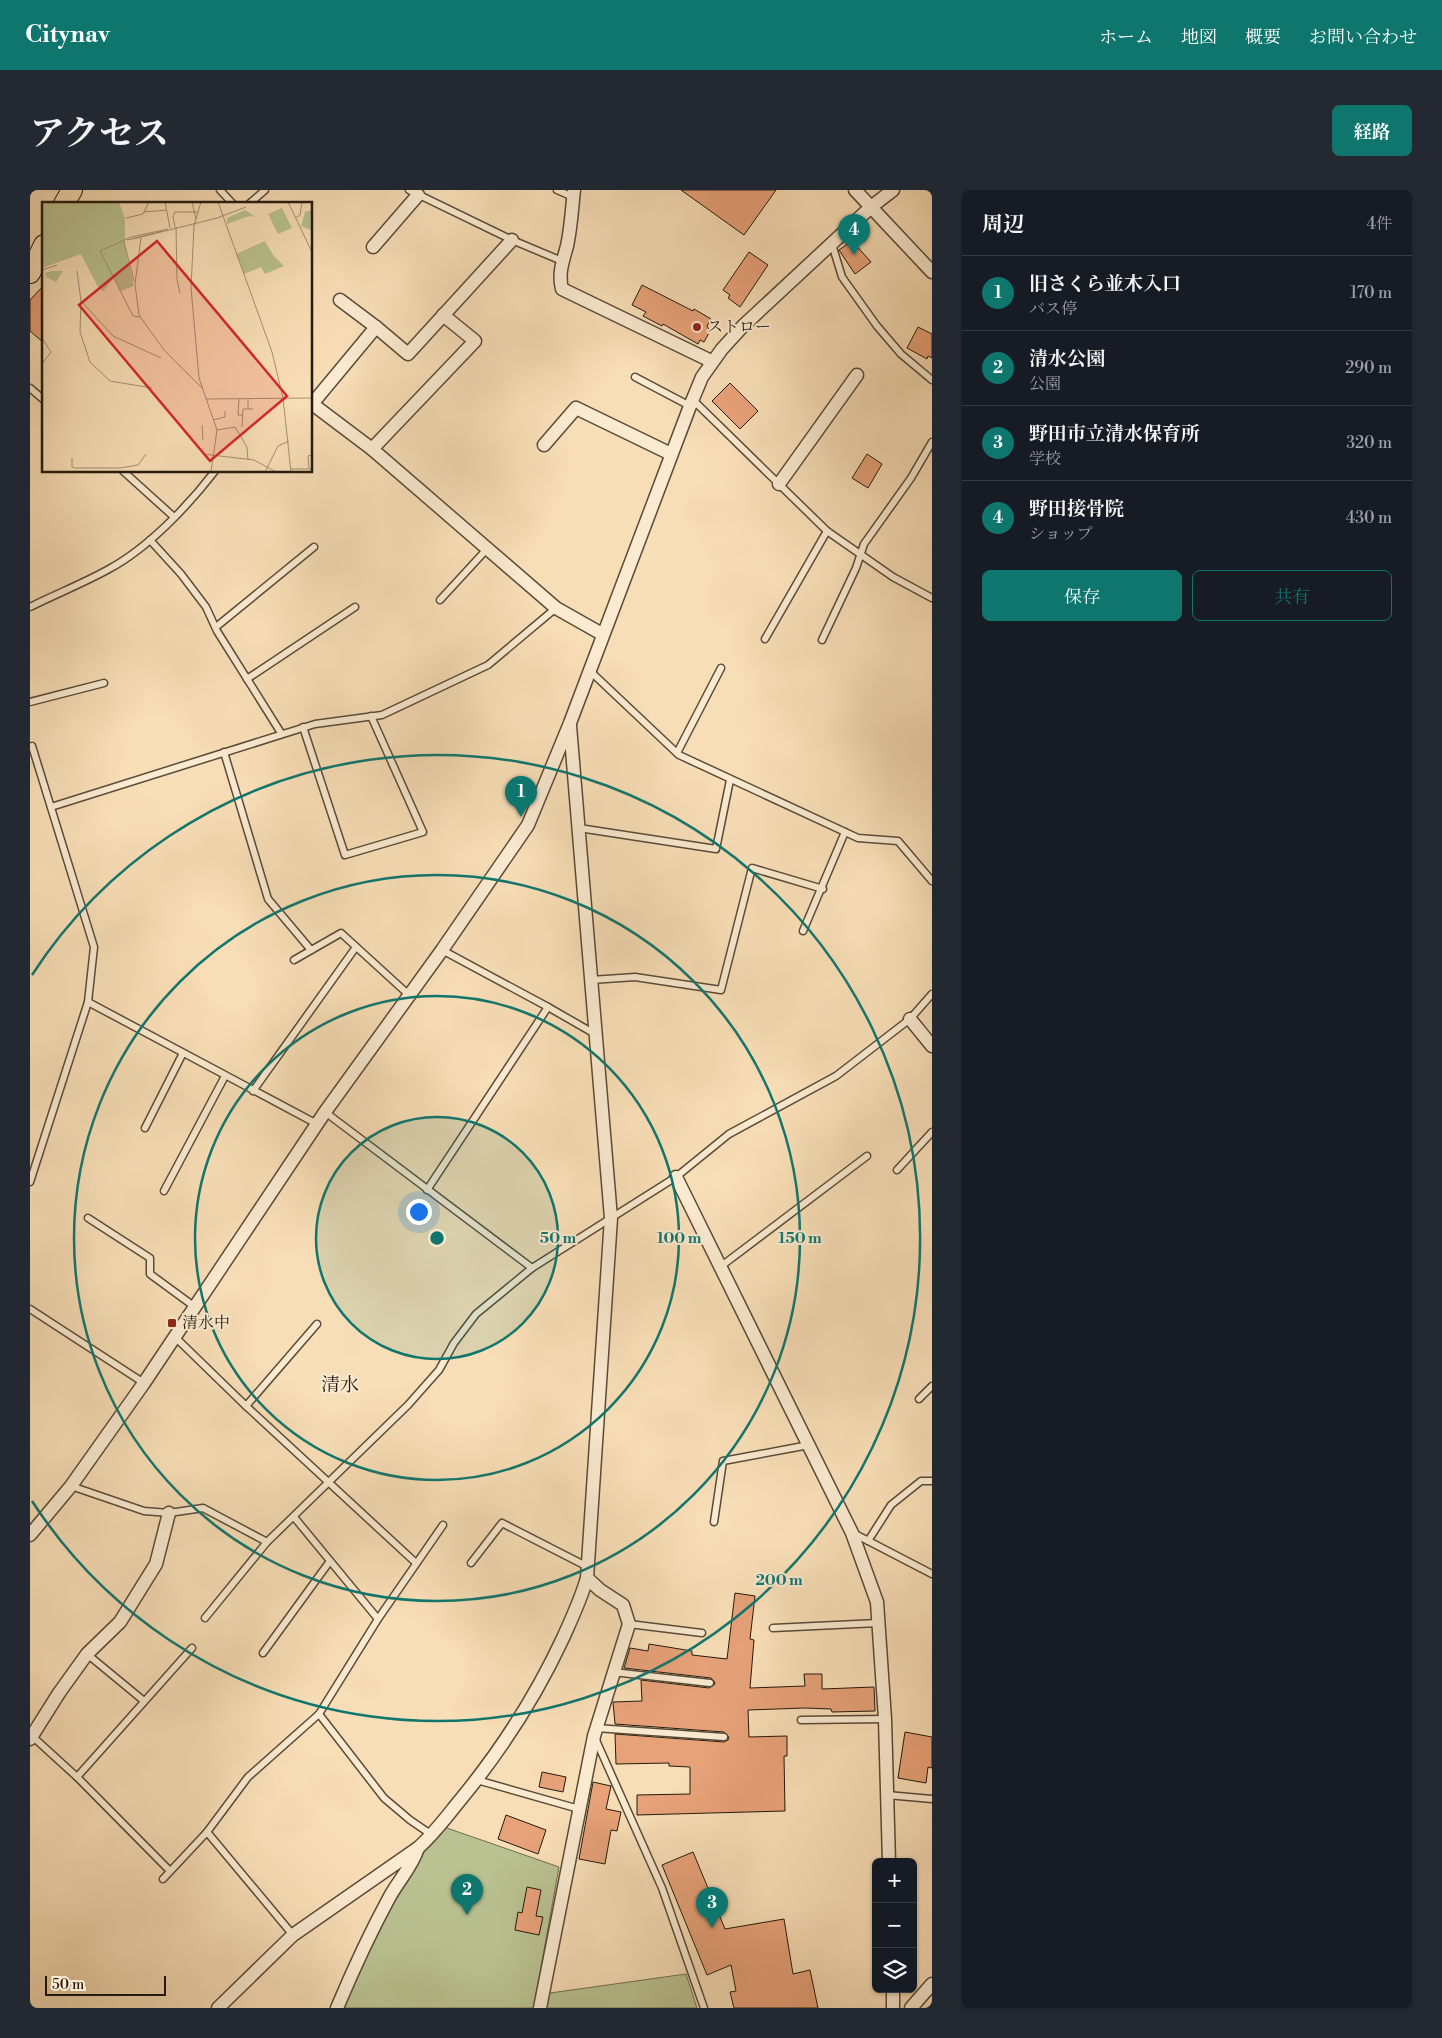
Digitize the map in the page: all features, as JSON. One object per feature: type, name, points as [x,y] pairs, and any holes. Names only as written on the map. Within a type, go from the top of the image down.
[{"type":"main road","points":[[31,268],[42,249]]},
{"type":"street","points":[[855,190],[932,272]]},
{"type":"street","points":[[32,1527],[71,1486],[144,1383],[325,1112],[442,950],[528,825],[570,723],[691,402],[702,377],[712,361],[743,326],[871,207],[893,190]]},
{"type":"street","points":[[373,247],[413,192]]},
{"type":"street","points":[[574,194],[567,246],[562,261],[560,280],[562,289],[712,361]]},
{"type":"street","points":[[340,300],[408,354],[512,240]]},
{"type":"street","points":[[372,449],[474,341],[443,315]]},
{"type":"street","points":[[376,327],[312,404],[372,449],[556,608],[602,634]]},
{"type":"street","points":[[780,484],[857,375]]},
{"type":"street","points":[[544,445],[576,408],[671,454]]},
{"type":"street","points":[[218,2008],[293,1936],[418,1848],[432,1835],[477,1780],[521,1717],[550,1665],[581,1598],[587,1572],[611,1218],[570,723]]},
{"type":"street","points":[[910,1019],[932,1046]]},
{"type":"street","points":[[676,1177],[852,1533],[877,1602],[885,1719],[889,1858]]},
{"type":"street","points":[[31,1738],[58,1693],[87,1654],[120,1622],[156,1564],[169,1513]]},
{"type":"street","points":[[540,2008],[595,1732],[629,1624],[623,1605],[600,1590],[587,1572]]},
{"type":"street","points":[[337,2008],[359,1954],[394,1889],[414,1859],[418,1848]]},
{"type":"street","points":[[911,2008],[932,1984]]},
{"type":"street","points":[[892,1993],[893,2008]]},
{"type":"lane","points":[[220,190],[231,202]]},
{"type":"lane","points":[[251,202],[265,190]]},
{"type":"lane","points":[[557,190],[574,194]]},
{"type":"lane","points":[[413,192],[512,240],[562,261]]},
{"type":"lane","points":[[832,244],[842,277],[877,326],[901,354],[932,380]]},
{"type":"lane","points":[[635,377],[691,402],[827,530],[893,577],[932,598]]},
{"type":"lane","points":[[30,388],[42,398]]},
{"type":"lane","points":[[822,640],[861,555],[864,544],[911,478],[932,442]]},
{"type":"lane","points":[[124,472],[174,517]]},
{"type":"lane","points":[[30,607],[111,568],[150,540],[195,497],[214,472]]},
{"type":"lane","points":[[765,639],[827,530]]},
{"type":"lane","points":[[150,540],[181,574],[201,600],[247,679],[282,733]]},
{"type":"lane","points":[[216,627],[314,547]]},
{"type":"lane","points":[[440,600],[487,549]]},
{"type":"lane","points":[[247,679],[355,606]]},
{"type":"lane","points":[[51,807],[303,727],[382,715],[488,665],[556,608]]},
{"type":"lane","points":[[677,753],[721,668]]},
{"type":"lane","points":[[589,670],[677,753],[730,780],[774,798],[858,838],[898,841],[932,881]]},
{"type":"lane","points":[[30,702],[104,683]]},
{"type":"lane","points":[[303,727],[345,855],[423,832],[371,716]]},
{"type":"lane","points":[[30,747],[32,746],[94,947],[88,1002],[30,1182]]},
{"type":"lane","points":[[224,752],[268,899],[311,950]]},
{"type":"lane","points":[[578,828],[716,848],[730,780]]},
{"type":"lane","points":[[803,932],[823,889],[845,832]]},
{"type":"lane","points":[[591,980],[635,977],[721,990],[752,868],[823,889]]},
{"type":"lane","points":[[294,960],[341,933],[409,995]]},
{"type":"lane","points":[[253,1091],[356,947]]},
{"type":"lane","points":[[442,950],[596,1035]]},
{"type":"lane","points":[[205,1618],[268,1542],[408,1405],[439,1370],[454,1343],[476,1314],[532,1268],[676,1177],[729,1134],[836,1076],[910,1019],[932,994]]},
{"type":"lane","points":[[88,1002],[317,1124]]},
{"type":"lane","points":[[427,1190],[548,1007]]},
{"type":"lane","points":[[145,1128],[183,1053]]},
{"type":"lane","points":[[164,1191],[225,1076]]},
{"type":"lane","points":[[325,1112],[532,1268]]},
{"type":"lane","points":[[897,1170],[932,1132]]},
{"type":"lane","points":[[720,1267],[867,1156]]},
{"type":"lane","points":[[88,1218],[150,1258],[150,1274],[195,1307]]},
{"type":"lane","points":[[30,1309],[144,1383]]},
{"type":"lane","points":[[246,1406],[316,1324]]},
{"type":"lane","points":[[175,1337],[246,1406],[416,1563]]},
{"type":"lane","points":[[919,1399],[932,1386]]},
{"type":"lane","points":[[714,1522],[723,1462],[809,1445]]},
{"type":"lane","points":[[868,1541],[891,1505],[921,1481],[932,1481]]},
{"type":"lane","points":[[71,1486],[144,1511],[169,1513],[203,1508],[268,1542]]},
{"type":"lane","points":[[294,1517],[378,1619]]},
{"type":"lane","points":[[471,1563],[502,1523],[587,1572]]},
{"type":"lane","points":[[163,1879],[207,1832],[248,1777],[319,1714],[378,1619],[442,1525]]},
{"type":"lane","points":[[852,1533],[932,1574]]},
{"type":"lane","points":[[263,1652],[330,1561]]},
{"type":"lane","points":[[773,1628],[878,1623]]},
{"type":"lane","points":[[629,1624],[702,1633]]},
{"type":"lane","points":[[77,1777],[192,1648]]},
{"type":"lane","points":[[87,1654],[144,1701]]},
{"type":"lane","points":[[613,1672],[710,1683]]},
{"type":"lane","points":[[319,1714],[384,1798],[410,1820],[432,1835]]},
{"type":"lane","points":[[801,1720],[885,1719]]},
{"type":"lane","points":[[704,2008],[662,1888],[595,1732],[724,1737]]},
{"type":"lane","points":[[31,1738],[77,1777],[170,1871]]},
{"type":"lane","points":[[477,1780],[579,1809]]},
{"type":"lane","points":[[887,1795],[932,1799]]},
{"type":"lane","points":[[207,1832],[293,1936]]},
{"type":"green space","points":[[444,1827],[559,1867],[536,1995],[686,1974],[697,2008],[342,2008],[392,1898]]},
{"type":"building","points":[[681,190],[776,190],[744,235]]},
{"type":"building","points":[[852,241],[871,262],[855,274],[839,250]]},
{"type":"building","points":[[749,252],[768,265],[740,307],[728,298],[730,295],[723,290]]},
{"type":"building","points":[[642,285],[711,319],[707,326],[710,331],[704,342],[700,340],[698,344],[663,324],[662,326],[643,316],[646,312],[632,305]]},
{"type":"building","points":[[42,287],[42,341],[30,331],[30,300]]},
{"type":"building","points":[[918,327],[932,334],[932,358],[928,356],[927,359],[907,348]]},
{"type":"building","points":[[730,383],[758,411],[740,429],[712,401]]},
{"type":"building","points":[[867,454],[882,464],[868,488],[852,478]]},
{"type":"building","points":[[735,1593],[755,1596],[750,1639],[754,1640],[750,1688],[805,1686],[804,1674],[822,1674],[822,1689],[874,1687],[875,1711],[832,1712],[831,1709],[805,1708],[748,1710],[749,1737],[787,1736],[787,1756],[784,1756],[785,1811],[637,1815],[637,1795],[690,1794],[690,1767],[669,1766],[669,1763],[616,1764],[615,1734],[724,1742],[729,1737],[724,1732],[615,1724],[613,1702],[642,1701],[641,1680],[709,1688],[715,1684],[711,1678],[624,1668],[630,1648],[648,1651],[649,1644],[692,1651],[692,1655],[727,1659]]},
{"type":"building","points":[[905,1732],[932,1737],[932,1768],[928,1767],[926,1783],[898,1778]]},
{"type":"building","points":[[542,1772],[566,1777],[563,1792],[539,1787]]},
{"type":"building","points":[[593,1782],[611,1786],[606,1809],[621,1812],[617,1831],[611,1830],[605,1864],[579,1859]]},
{"type":"building","points":[[506,1815],[546,1830],[538,1854],[498,1839]]},
{"type":"building","points":[[693,1852],[725,1929],[784,1919],[793,1974],[810,1970],[818,2008],[734,2008],[730,1992],[736,1991],[731,1965],[707,1975],[662,1865]]},
{"type":"building","points":[[527,1887],[541,1890],[536,1916],[543,1917],[539,1935],[515,1930],[518,1912],[522,1913]]},
{"type":"place","name":"野田接骨院","points":[[854,255]]},
{"type":"place","name":"ストロー","points":[[697,327]]},
{"type":"place","name":"旧さくら並木入口","points":[[521,817]]},
{"type":"place","name":"清水中","points":[[172,1323]]},
{"type":"place","name":"清水公園","points":[[467,1915]]},
{"type":"place","name":"野田市立清水保育所","points":[[712,1928]]},
{"type":"district","name":"清水","points":[[340,1385]]}]
